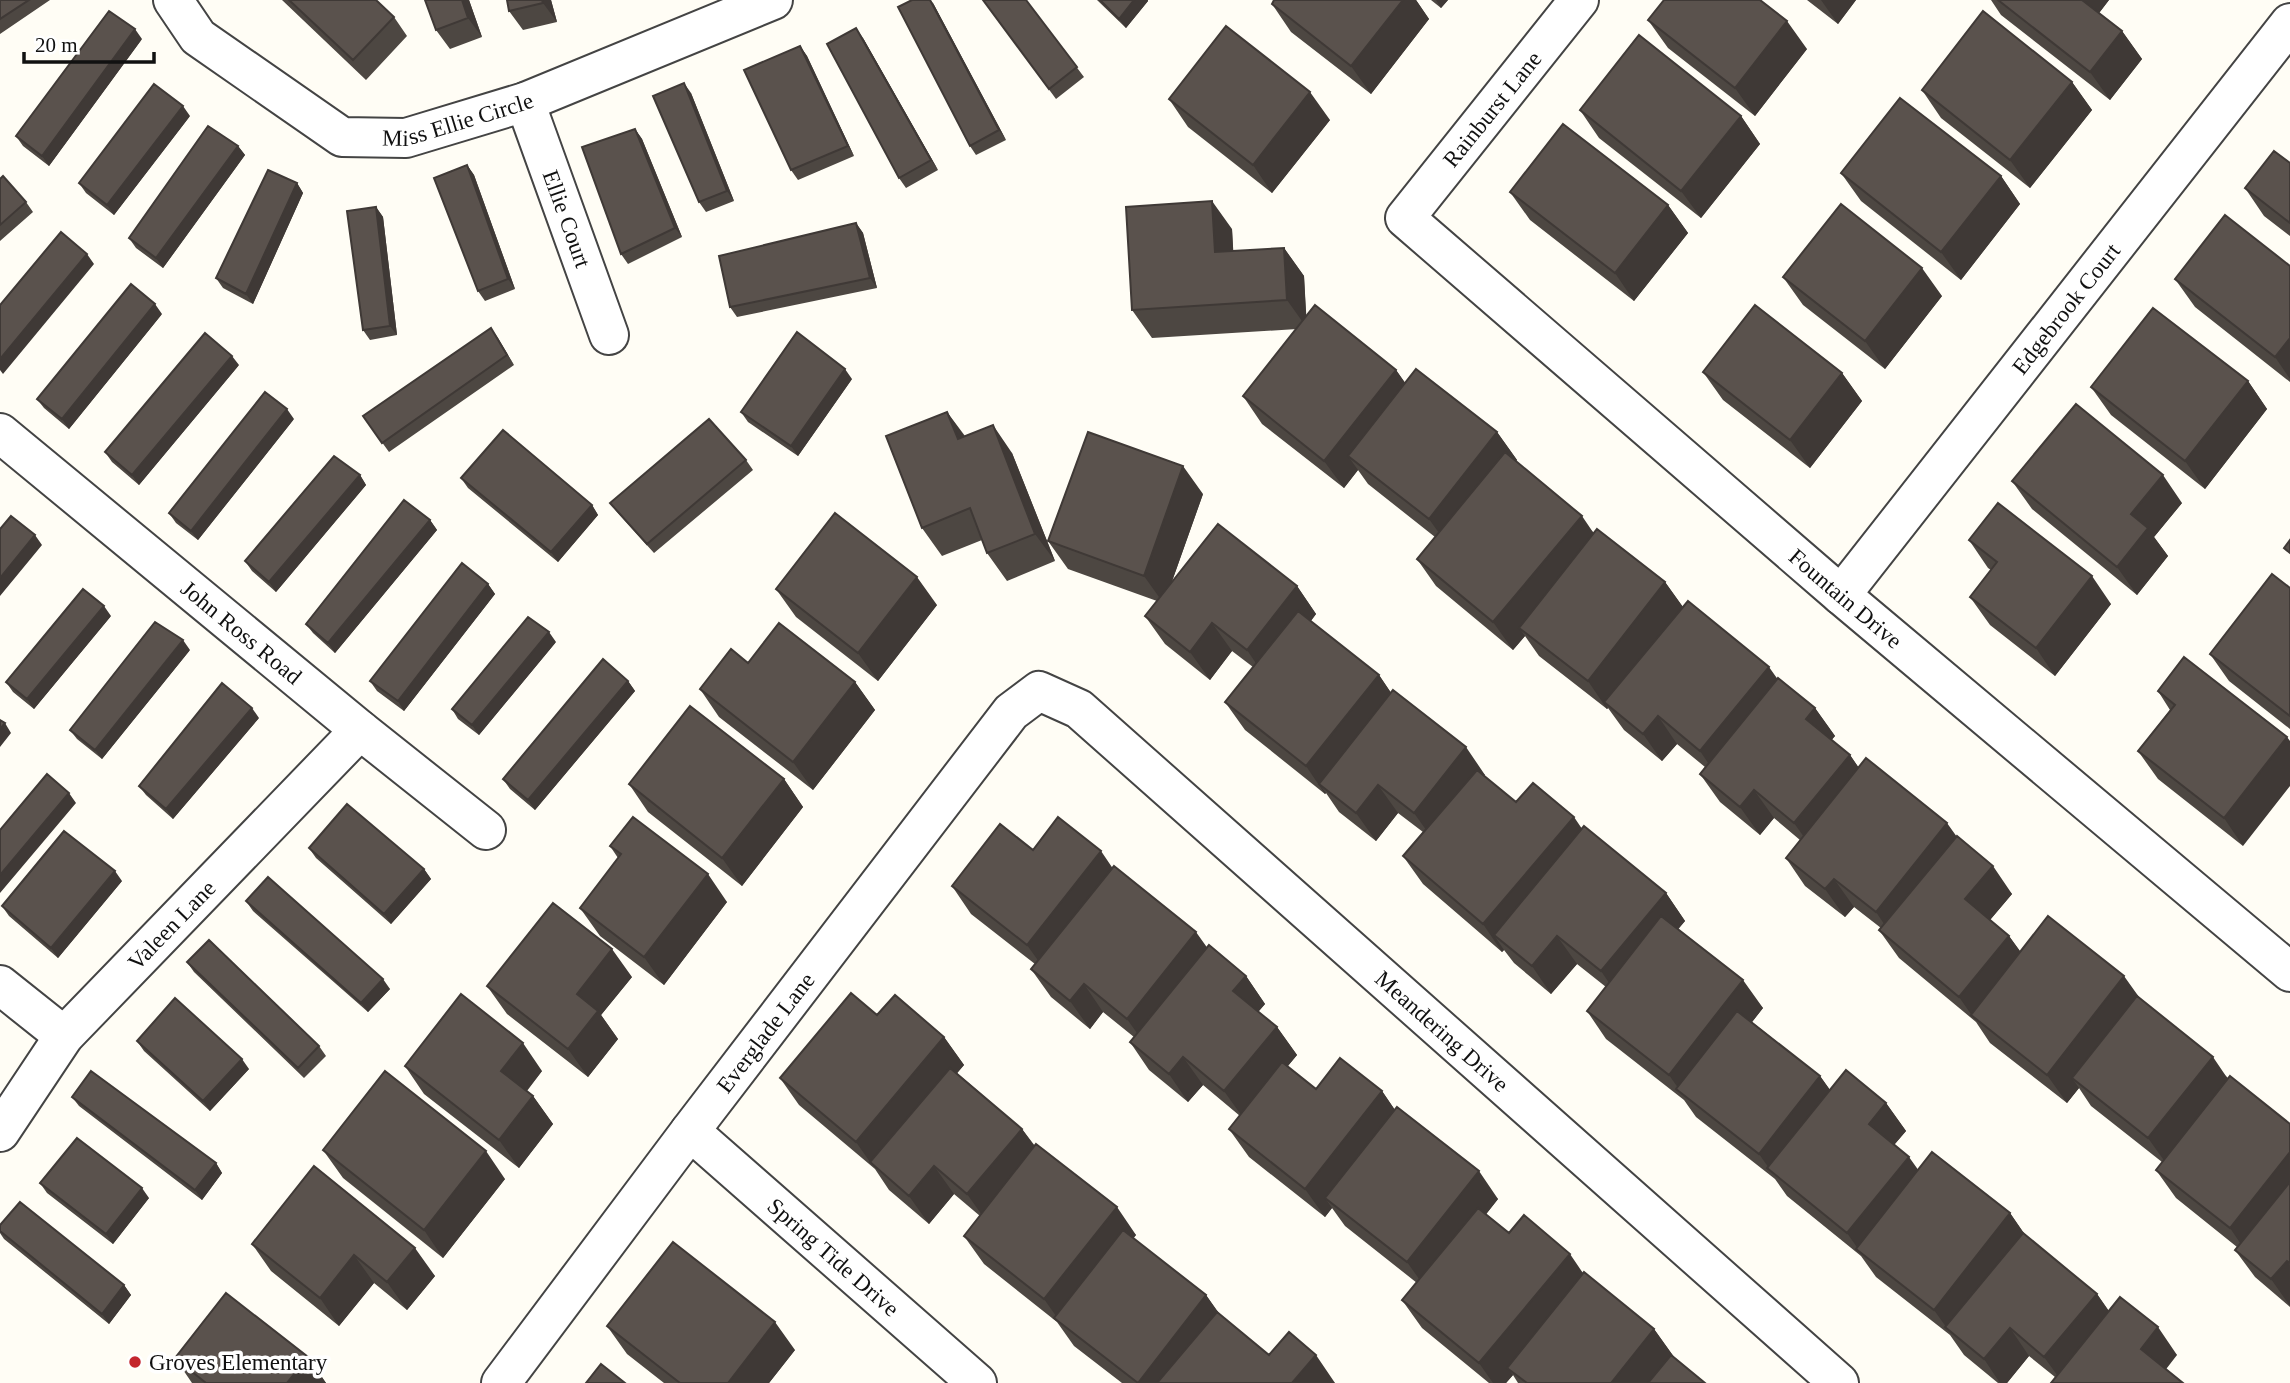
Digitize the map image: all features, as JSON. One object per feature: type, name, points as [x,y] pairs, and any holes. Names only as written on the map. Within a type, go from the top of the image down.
[{"type":"street","name":"Miss Ellie Circle","points":[[173,0],[198,37],[342,137],[406,138],[525,102],[773,0]]},
{"type":"street","name":"Rainburst Lane","points":[[1405,218],[1578,0]]},
{"type":"street","name":"Edgebrook Court","points":[[1841,595],[2290,23]]},
{"type":"street","name":"Ellie Court","points":[[525,102],[609,335]]},
{"type":"street","name":"Fountain Drive","points":[[1405,218],[1841,595],[2285,957]]},
{"type":"street","name":"John Ross Road","points":[[0,433],[360,730],[486,830]]},
{"type":"street","name":"Everglade Lane","points":[[500,1383],[1012,712],[1038,691]]},
{"type":"street","name":"Meandering Drive","points":[[1038,691],[1079,709],[1839,1383]]},
{"type":"street","name":"Valeen Lane","points":[[0,1132],[64,1036],[360,730]]},
{"type":"street","points":[[0,985],[64,1036]]},
{"type":"street","name":"Spring Tide Drive","points":[[690,1131],[977,1383]]},
{"type":"building","points":[[0,0],[29,0],[0,19]]},
{"type":"building","points":[[289,0],[376,0],[394,17],[353,60]]},
{"type":"building","points":[[425,0],[462,0],[468,18],[436,30]]},
{"type":"building","points":[[507,0],[542,0],[543,3],[509,11]]},
{"type":"building","points":[[912,0],[930,0],[999,130],[970,146],[898,7]]},
{"type":"building","points":[[983,0],[1026,0],[1077,67],[1049,89]]},
{"type":"building","points":[[1100,0],[1134,0],[1119,19]]},
{"type":"building","points":[[1274,0],[1403,0],[1351,66],[1272,4]]},
{"type":"building","points":[[1664,0],[1760,0],[1787,21],[1735,88],[1648,20]]},
{"type":"building","points":[[1998,0],[2082,0],[2122,31],[2090,72]]},
{"type":"building","points":[[109,11],[135,29],[42,156],[16,136]]},
{"type":"building","points":[[1983,11],[2072,82],[2010,160],[1922,90]]},
{"type":"building","points":[[1226,26],[1310,92],[1253,165],[1169,99]]},
{"type":"building","points":[[856,28],[931,160],[899,178],[827,44]]},
{"type":"building","points":[[1639,35],[1741,116],[1681,191],[1580,110]]},
{"type":"building","points":[[800,46],[848,146],[791,170],[744,70]]},
{"type":"building","points":[[684,83],[727,191],[699,202],[653,96]]},
{"type":"building","points":[[154,84],[183,106],[107,205],[79,183]]},
{"type":"building","points":[[1900,98],[2001,176],[1941,252],[1841,173]]},
{"type":"building","points":[[1563,124],[1668,205],[1615,273],[1510,192]]},
{"type":"building","points":[[208,126],[238,146],[156,258],[129,238]]},
{"type":"building","points":[[635,129],[675,228],[621,254],[582,147]]},
{"type":"building","points":[[2274,151],[2290,163],[2290,223],[2245,188]]},
{"type":"building","points":[[467,165],[508,279],[478,291],[434,178]]},
{"type":"building","points":[[268,170],[297,183],[246,294],[216,278]]},
{"type":"building","points":[[3,176],[26,202],[0,225],[0,179]]},
{"type":"building","points":[[1212,201],[1215,252],[1284,248],[1287,300],[1132,310],[1126,207]]},
{"type":"building","points":[[1841,204],[1922,268],[1865,341],[1783,277]]},
{"type":"building","points":[[376,207],[390,326],[363,330],[347,211]]},
{"type":"building","points":[[2225,215],[2290,266],[2290,338],[2275,357],[2175,279]]},
{"type":"building","points":[[856,223],[870,278],[730,307],[719,256]]},
{"type":"building","points":[[61,232],[87,254],[0,359],[0,305]]},
{"type":"building","points":[[131,284],[155,304],[62,419],[37,399]]},
{"type":"building","points":[[1315,305],[1396,370],[1324,461],[1243,396]]},
{"type":"building","points":[[1755,305],[1842,373],[1790,440],[1703,372]]},
{"type":"building","points":[[2153,308],[2248,381],[2185,461],[2091,387]]},
{"type":"building","points":[[491,328],[507,355],[382,443],[363,416]]},
{"type":"building","points":[[797,332],[845,369],[791,446],[741,412]]},
{"type":"building","points":[[205,333],[232,356],[132,475],[105,452]]},
{"type":"building","points":[[1416,369],[1497,432],[1429,519],[1348,456]]},
{"type":"building","points":[[265,392],[287,409],[191,531],[169,513]]},
{"type":"building","points":[[2076,404],[2163,475],[2131,514],[2148,528],[2117,567],[2012,481]]},
{"type":"building","points":[[947,412],[958,439],[993,425],[1035,534],[987,553],[970,508],[922,528],[886,436]]},
{"type":"building","points":[[709,419],[746,460],[647,544],[610,503]]},
{"type":"building","points":[[503,430],[592,505],[551,552],[461,478]]},
{"type":"building","points":[[1088,432],[1183,466],[1144,576],[1048,541]]},
{"type":"building","points":[[1505,452],[1582,516],[1493,622],[1417,559]]},
{"type":"building","points":[[334,456],[360,475],[269,582],[245,561]]},
{"type":"building","points":[[404,500],[430,520],[328,643],[306,624]]},
{"type":"building","points":[[1998,503],[2092,576],[2036,648],[1970,597],[1997,562],[1969,540]]},
{"type":"building","points":[[835,513],[917,577],[858,653],[776,589]]},
{"type":"building","points":[[11,516],[35,535],[0,578],[0,529]]},
{"type":"building","points":[[1218,524],[1297,586],[1247,650],[1212,623],[1190,652],[1145,616]]},
{"type":"building","points":[[1597,529],[1665,582],[1588,681],[1519,628]]},
{"type":"building","points":[[2290,540],[2290,553],[2284,548]]},
{"type":"building","points":[[462,563],[488,584],[398,701],[370,681]]},
{"type":"building","points":[[2272,574],[2290,588],[2290,716],[2210,654]]},
{"type":"building","points":[[83,589],[104,606],[27,699],[6,682]]},
{"type":"building","points":[[1688,601],[1769,667],[1700,751],[1658,716],[1643,734],[1604,702]]},
{"type":"building","points":[[1298,611],[1379,675],[1306,766],[1225,702]]},
{"type":"building","points":[[528,617],[549,632],[472,725],[452,709]]},
{"type":"building","points":[[155,622],[183,640],[95,750],[70,730]]},
{"type":"building","points":[[779,623],[855,682],[793,762],[700,689],[731,649],[748,663]]},
{"type":"building","points":[[2184,657],[2287,737],[2224,818],[2138,751],[2175,705],[2158,691]]},
{"type":"building","points":[[603,659],[628,681],[528,800],[503,779]]},
{"type":"building","points":[[1778,678],[1815,708],[1806,719],[1850,755],[1794,823],[1754,790],[1740,807],[1700,774]]},
{"type":"building","points":[[222,683],[252,708],[166,809],[139,786]]},
{"type":"building","points":[[1393,690],[1466,747],[1414,813],[1378,785],[1356,813],[1319,784]]},
{"type":"building","points":[[690,706],[784,779],[722,858],[629,784]]},
{"type":"building","points":[[1866,758],[1947,823],[1876,912],[1834,879],[1825,889],[1786,858]]},
{"type":"building","points":[[1477,770],[1516,802],[1533,783],[1574,817],[1483,924],[1403,856]]},
{"type":"building","points":[[47,774],[69,793],[0,875],[0,830]]},
{"type":"building","points":[[347,804],[424,869],[384,914],[309,848]]},
{"type":"building","points":[[633,817],[708,874],[644,957],[580,908],[621,854],[610,846]]},
{"type":"building","points":[[1058,817],[1101,851],[1027,945],[952,886],[1000,824],[1033,850]]},
{"type":"building","points":[[1584,826],[1666,893],[1601,971],[1557,936],[1532,966],[1494,935]]},
{"type":"building","points":[[64,831],[115,871],[51,948],[2,906]]},
{"type":"building","points":[[1957,836],[1993,866],[1965,899],[2009,936],[1959,997],[1879,930]]},
{"type":"building","points":[[1114,866],[1196,932],[1127,1019],[1084,984],[1070,1001],[1031,969]]},
{"type":"building","points":[[268,877],[383,979],[361,1003],[246,901]]},
{"type":"building","points":[[553,903],[612,949],[577,994],[598,1011],[568,1049],[487,986]]},
{"type":"building","points":[[1661,916],[1743,980],[1669,1075],[1587,1011]]},
{"type":"building","points":[[2048,916],[2124,976],[2047,1075],[1971,1015]]},
{"type":"building","points":[[209,940],[319,1046],[298,1068],[187,962]]},
{"type":"building","points":[[1209,945],[1246,976],[1233,991],[1277,1027],[1224,1091],[1183,1057],[1169,1074],[1130,1042]]},
{"type":"building","points":[[851,993],[877,1015],[895,995],[944,1037],[856,1142],[780,1078]]},
{"type":"building","points":[[461,994],[523,1043],[501,1071],[533,1096],[499,1140],[405,1066]]},
{"type":"building","points":[[2137,996],[2213,1057],[2148,1138],[2072,1078]]},
{"type":"building","points":[[175,998],[242,1059],[203,1101],[137,1041]]},
{"type":"building","points":[[1737,1011],[1820,1076],[1759,1154],[1676,1089]]},
{"type":"building","points":[[1340,1058],[1382,1091],[1305,1189],[1229,1129],[1282,1062],[1316,1089]]},
{"type":"building","points":[[950,1068],[1022,1129],[967,1194],[934,1166],[909,1196],[870,1162]]},
{"type":"building","points":[[1846,1070],[1886,1103],[1869,1124],[1909,1157],[1847,1233],[1767,1168]]},
{"type":"building","points":[[91,1071],[216,1163],[195,1190],[72,1097]]},
{"type":"building","points":[[385,1071],[486,1151],[424,1230],[323,1150]]},
{"type":"building","points":[[2230,1076],[2290,1124],[2290,1152],[2230,1228],[2156,1170]]},
{"type":"building","points":[[1397,1107],[1479,1171],[1407,1262],[1325,1198]]},
{"type":"building","points":[[77,1138],[142,1188],[106,1234],[40,1183]]},
{"type":"building","points":[[1036,1144],[1117,1207],[1044,1299],[964,1236]]},
{"type":"building","points":[[1932,1152],[2010,1213],[1934,1310],[1856,1249]]},
{"type":"building","points":[[314,1166],[415,1248],[387,1282],[354,1255],[320,1298],[252,1244]]},
{"type":"building","points":[[2290,1182],[2290,1263],[2287,1261],[2271,1279],[2235,1250]]},
{"type":"building","points":[[20,1202],[124,1285],[102,1314],[0,1231],[0,1225]]},
{"type":"building","points":[[1478,1208],[1509,1233],[1524,1215],[1570,1254],[1479,1363],[1402,1300]]},
{"type":"building","points":[[1123,1230],[1206,1295],[1138,1383],[1054,1318]]},
{"type":"building","points":[[2023,1233],[2097,1294],[2044,1357],[2010,1328],[1984,1359],[1945,1327]]},
{"type":"building","points":[[673,1242],[775,1322],[728,1383],[680,1383],[607,1326]]},
{"type":"building","points":[[1584,1272],[1654,1329],[1611,1383],[1527,1383],[1507,1368]]},
{"type":"building","points":[[226,1293],[308,1357],[287,1383],[206,1383],[175,1358]]},
{"type":"building","points":[[2120,1297],[2158,1327],[2141,1349],[2183,1383],[2051,1383]]},
{"type":"building","points":[[1217,1312],[1269,1355],[1289,1332],[1316,1355],[1292,1383],[1157,1383]]},
{"type":"building","points":[[1671,1355],[1705,1383],[1648,1383]]},
{"type":"building","points":[[601,1364],[625,1383],[586,1383]]},
{"type":"place","name":"Groves Elementary","points":[[135,1362]]}]
